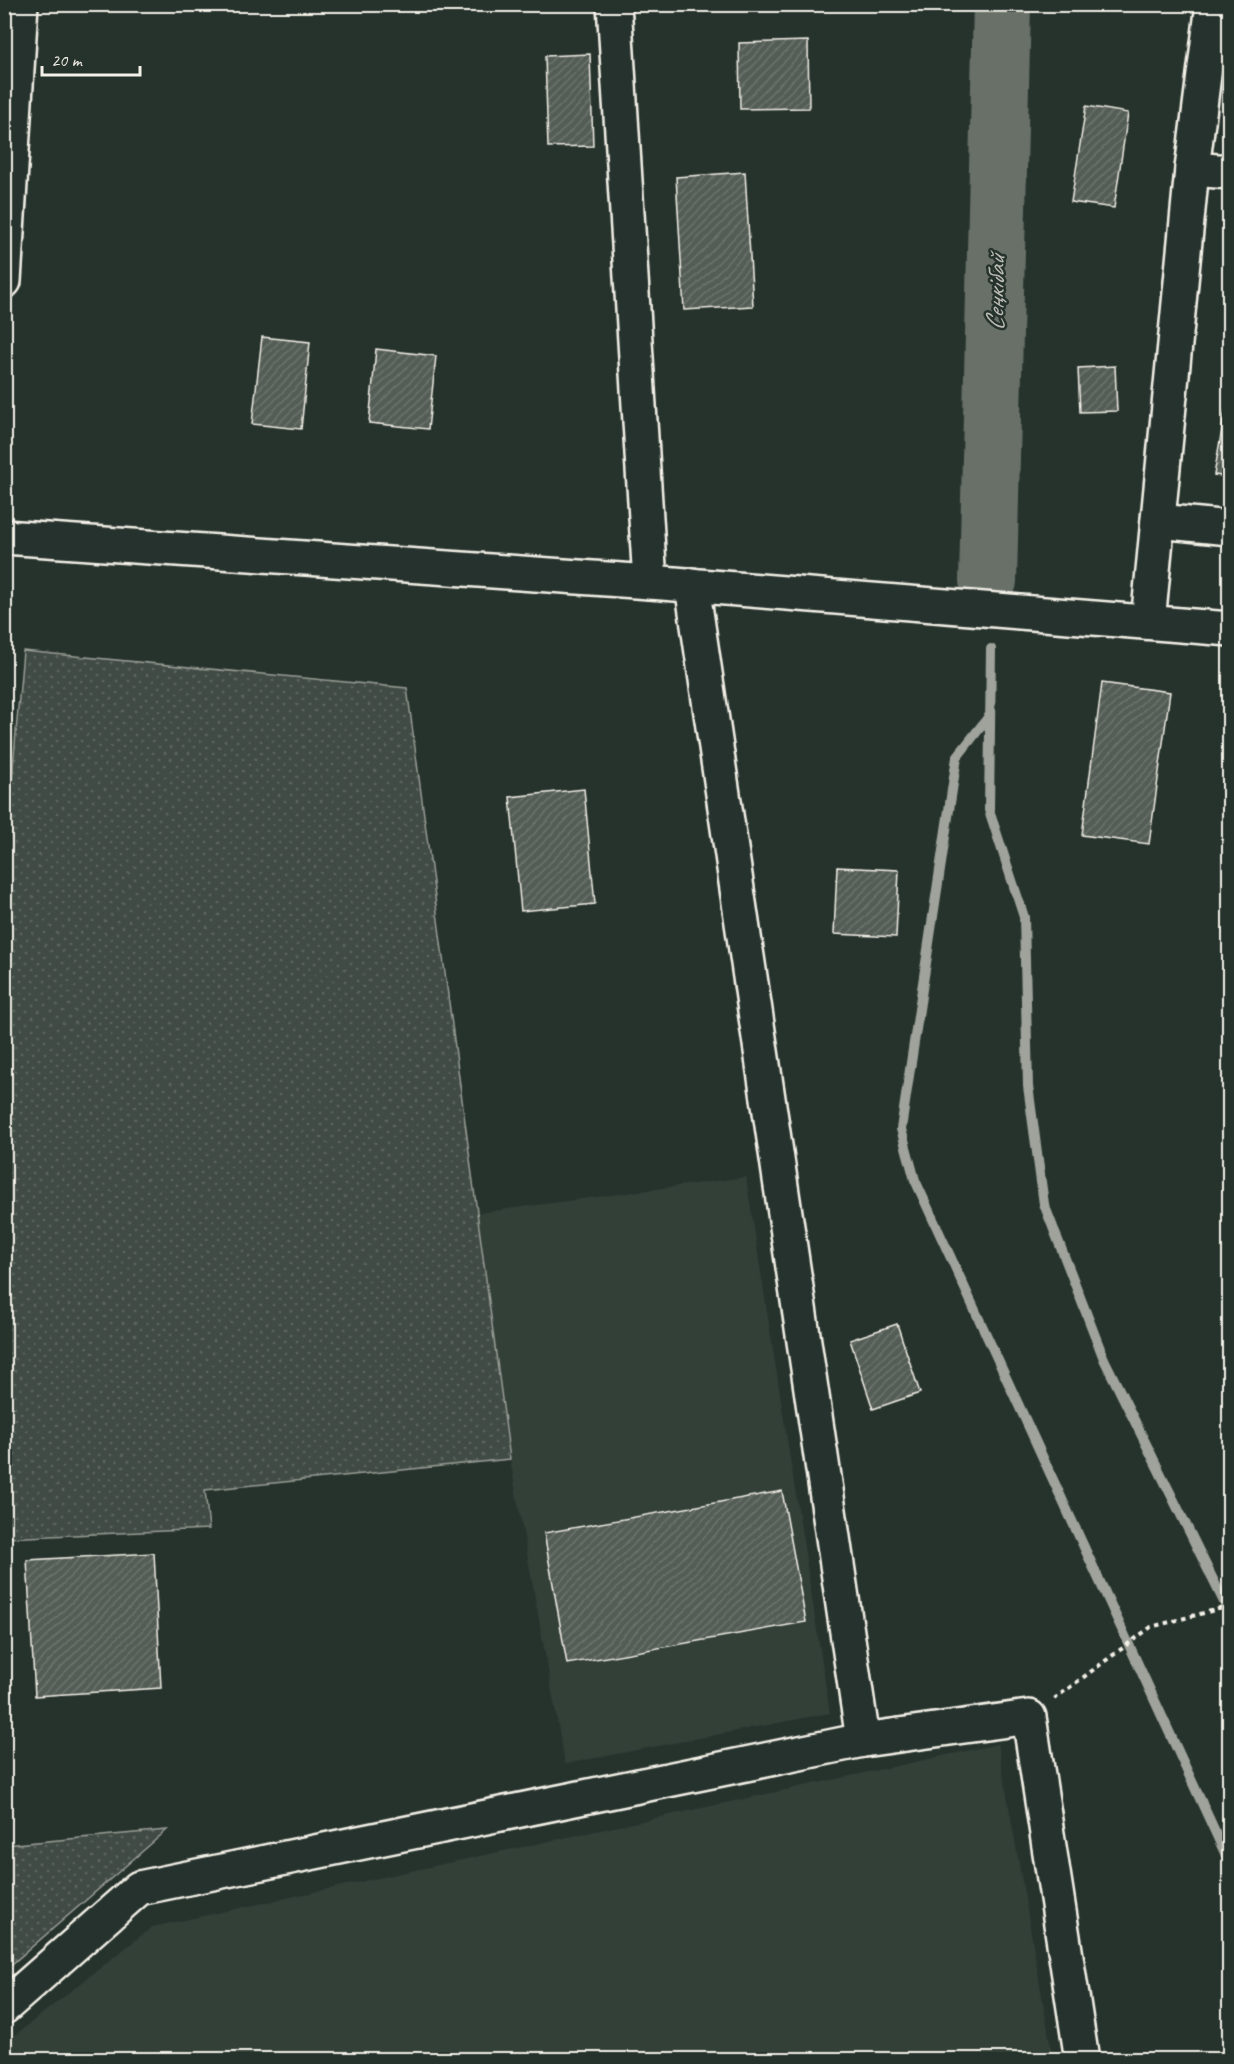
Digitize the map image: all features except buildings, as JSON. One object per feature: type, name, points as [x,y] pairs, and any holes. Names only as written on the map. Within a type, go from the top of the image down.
[{"type":"street","points":[[4,281],[21,4]]},
{"type":"street","points":[[614,4],[650,582]]},
{"type":"street","points":[[1148,622],[1192,169],[1213,4]]},
{"type":"street","points":[[1192,169],[1230,172]]},
{"type":"street","points":[[1158,521],[1230,528]]},
{"type":"street","points":[[4,537],[692,585],[1230,629]]},
{"type":"street","points":[[692,585],[863,1740]]},
{"type":"street","points":[[4,2007],[139,1888],[863,1740],[1029,1717],[1082,2060]]},
{"type":"path","points":[[1029,1717],[1151,1627],[1230,1606]]},
{"type":"shaded area","points":[[23,651],[407,688],[510,1459],[205,1490],[209,1529],[5,1538],[4,872]]},
{"type":"shaded area","points":[[746,1177],[830,1713],[565,1764],[510,1459],[477,1213]]},
{"type":"shaded area","points":[[998,1744],[1053,2059],[5,2059],[5,2043],[152,1927]]},
{"type":"shaded area","points":[[167,1830],[5,1970],[5,1845]]},
{"type":"waterway","name":"Сеңкібай","points":[[988,581],[1002,4]]},
{"type":"waterway","points":[[991,649],[989,810],[1024,917],[1028,1086],[1044,1204],[1104,1359],[1230,1614]]},
{"type":"waterway","points":[[990,715],[957,757],[901,1129],[915,1180],[1230,1864]]}]
